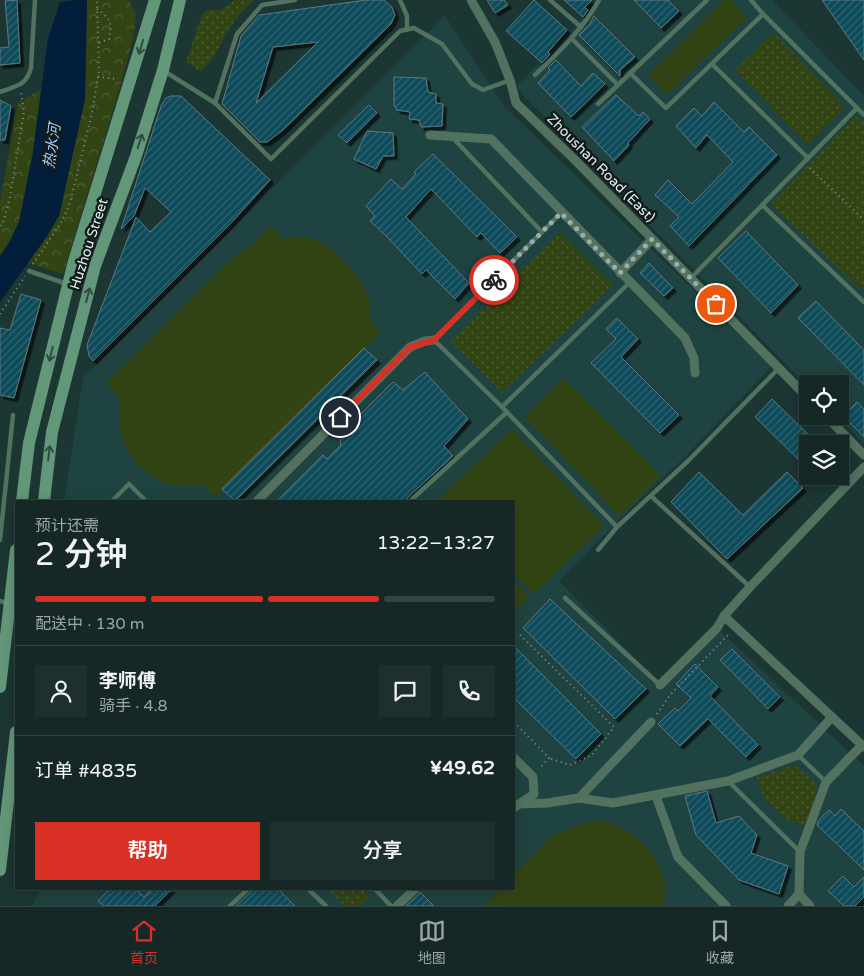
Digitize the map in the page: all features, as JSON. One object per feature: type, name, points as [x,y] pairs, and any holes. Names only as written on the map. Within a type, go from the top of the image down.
[{"type":"main road","name":"Huzhou Street","points":[[22,500],[29,443],[68,284],[155,0]]},
{"type":"main road","name":"Huzhou Street","points":[[44,500],[52,432],[95,266],[136,156],[163,70],[180,0]]},
{"type":"main road","points":[[0,687],[5,603],[15,555]]},
{"type":"main road","points":[[0,870],[15,741]]},
{"type":"street","name":"Zhoushan Road (East)","points":[[471,0],[495,42],[510,80],[516,103],[575,160],[799,389]]},
{"type":"street","points":[[430,135],[491,139],[629,283],[685,338],[694,358],[695,373]]},
{"type":"street","points":[[620,273],[652,239]]},
{"type":"street","points":[[258,500],[410,347],[434,340]]},
{"type":"street","points":[[835,425],[864,455]]},
{"type":"street","points":[[660,684],[717,628],[724,616],[750,587],[864,467]]},
{"type":"street","points":[[724,616],[863,746],[826,782],[800,852],[799,894],[788,906]]},
{"type":"street","points":[[516,806],[579,798],[613,804],[728,781],[798,755],[832,717]]},
{"type":"street","points":[[579,798],[651,722]]},
{"type":"street","points":[[515,759],[533,778],[534,794],[516,806]]},
{"type":"street","points":[[656,796],[678,856],[726,906]]},
{"type":"street","points":[[397,906],[414,890]]},
{"type":"street","points":[[799,894],[810,906]]},
{"type":"lane","points":[[0,92],[20,85],[28,78],[31,68],[34,0]]},
{"type":"lane","points":[[215,103],[237,34],[262,5],[295,0]]},
{"type":"lane","points":[[400,0],[407,16],[407,30]]},
{"type":"lane","points":[[550,0],[581,26]]},
{"type":"lane","points":[[535,75],[572,38],[599,0]]},
{"type":"lane","points":[[598,104],[707,0]]},
{"type":"lane","points":[[751,0],[864,115]]},
{"type":"lane","points":[[630,73],[666,108],[763,14]]},
{"type":"lane","points":[[163,70],[215,103],[271,158],[400,31],[414,28],[442,44],[472,84],[483,90],[510,80]]},
{"type":"lane","points":[[572,38],[618,84]]},
{"type":"lane","points":[[712,64],[808,158]]},
{"type":"lane","points":[[691,278],[857,108]]},
{"type":"lane","points":[[451,137],[542,232]]},
{"type":"lane","points":[[762,206],[864,302]]},
{"type":"lane","points":[[561,213],[434,340],[507,412],[617,528]]},
{"type":"lane","points":[[29,271],[68,284]]},
{"type":"lane","points":[[502,407],[629,283]]},
{"type":"lane","points":[[860,298],[864,293]]},
{"type":"lane","points":[[598,550],[617,528],[688,461],[779,368]]},
{"type":"lane","points":[[411,500],[507,412]]},
{"type":"lane","points":[[0,540],[12,415]]},
{"type":"lane","points":[[113,500],[129,484],[145,500]]},
{"type":"lane","points":[[651,496],[750,587]]},
{"type":"lane","points":[[565,598],[660,684]]},
{"type":"lane","points":[[798,755],[826,782]]},
{"type":"lane","points":[[728,781],[800,852]]},
{"type":"lane","points":[[230,906],[247,890]]},
{"type":"lane","points":[[309,890],[326,906]]},
{"type":"lane","points":[[376,890],[391,906]]},
{"type":"path","points":[[0,314],[61,223],[70,203],[92,113],[98,77],[97,0]]},
{"type":"path","points":[[97,9],[108,17],[111,29],[109,38],[98,43]]},
{"type":"path","points":[[98,77],[130,81]]},
{"type":"path","points":[[0,226],[4,220],[10,197],[24,111],[20,85]]},
{"type":"path","points":[[804,162],[864,220]]},
{"type":"path","points":[[651,722],[670,694],[736,626]]},
{"type":"path","points":[[515,723],[549,758],[570,765],[592,755],[614,727],[520,634]]},
{"type":"path","points":[[533,778],[549,758]]},
{"type":"shaded area","points":[[595,0],[772,0],[864,96],[864,444],[846,425],[849,425],[849,375],[799,375],[799,378],[522,94],[517,86],[588,12]]},
{"type":"shaded area","points":[[445,16],[504,106],[772,366],[685,457],[559,581],[660,684],[717,628],[864,766],[864,906],[32,906],[40,890],[515,890],[515,500],[64,500],[83,378]]},
{"type":"green space","points":[[87,0],[129,0],[136,14],[134,34],[123,77],[63,274],[28,263],[59,216],[85,99]]},
{"type":"green space","points":[[234,0],[254,0],[235,20],[211,61],[200,71],[186,62],[202,14],[208,10],[222,9]]},
{"type":"green space","points":[[724,0],[731,0],[747,18],[667,94],[648,75]]},
{"type":"green space","points":[[774,33],[845,107],[808,145],[735,70]]},
{"type":"green space","points":[[41,89],[33,152],[19,222],[0,256],[0,202],[18,103]]},
{"type":"green space","points":[[856,116],[864,123],[864,286],[861,290],[771,204]]},
{"type":"green space","points":[[271,226],[283,239],[301,237],[314,239],[326,245],[342,258],[363,286],[370,303],[370,319],[381,332],[215,497],[204,486],[165,483],[142,468],[129,452],[120,427],[119,397],[106,383],[237,254],[250,247]]},
{"type":"green space","points":[[560,232],[613,285],[502,393],[451,341]]},
{"type":"green space","points":[[563,378],[661,476],[619,516],[525,417]]},
{"type":"green space","points":[[512,429],[604,526],[533,594],[515,575],[515,500],[444,500],[441,497]]},
{"type":"green space","points":[[515,581],[529,597],[515,611]]},
{"type":"green space","points":[[795,765],[817,785],[808,825],[789,821],[763,797],[757,777]]},
{"type":"green space","points":[[595,821],[619,826],[640,840],[661,870],[665,891],[664,906],[483,906],[499,890],[515,890],[515,873],[550,837],[582,824]]},
{"type":"green space","points":[[329,890],[364,890],[370,895],[359,906],[345,906]]},
{"type":"water","name":"热水河","points":[[87,0],[85,99],[59,216],[46,238],[0,302],[0,256],[19,222],[33,152],[48,38],[60,2]]},
{"type":"building","points":[[17,0],[20,63],[0,65],[0,48],[9,47],[5,1]]},
{"type":"building","points":[[366,0],[384,0],[392,7],[395,15],[391,24],[283,130],[267,142],[260,142],[222,104],[241,36],[259,15]],"holes":[[[318,42],[256,103],[273,47]]]},
{"type":"building","points":[[487,0],[504,0],[508,5],[495,13]]},
{"type":"building","points":[[534,0],[567,30],[548,52],[550,54],[542,63],[506,31]]},
{"type":"building","points":[[564,0],[592,0],[585,7],[588,10],[583,17]]},
{"type":"building","points":[[634,0],[668,0],[679,11],[661,28]]},
{"type":"building","points":[[822,0],[864,0],[864,60]]},
{"type":"building","points":[[594,16],[635,57],[620,70],[620,76],[579,35],[590,24]]},
{"type":"building","points":[[556,60],[581,86],[593,73],[605,84],[571,117],[538,83]]},
{"type":"building","points":[[394,77],[426,78],[428,92],[436,94],[436,103],[443,104],[442,126],[421,127],[419,120],[409,119],[410,112],[397,110],[394,105]]},
{"type":"building","points":[[616,95],[639,116],[643,112],[650,119],[614,161],[582,127]]},
{"type":"building","points":[[181,96],[270,180],[231,223],[93,361],[89,356],[87,345],[136,217],[150,232],[171,212],[145,188],[134,216],[121,229],[161,106],[166,98]]},
{"type":"building","points":[[0,100],[11,106],[5,140],[0,140]]},
{"type":"building","points":[[714,102],[744,132],[749,127],[777,155],[689,246],[670,226],[679,217],[655,195],[668,180],[692,204],[733,162],[707,135],[696,148],[676,126],[694,108],[702,116]]},
{"type":"building","points":[[369,105],[377,113],[347,143],[338,135]]},
{"type":"building","points":[[367,131],[393,133],[394,156],[383,156],[376,169],[354,159]]},
{"type":"building","points":[[433,154],[517,237],[500,253],[481,233],[477,237],[431,189],[406,217],[469,283],[455,299],[426,270],[422,274],[370,221],[375,216],[366,206],[391,179],[402,189],[416,174],[414,172]]},
{"type":"building","points":[[746,231],[798,285],[771,313],[718,258]]},
{"type":"building","points":[[649,263],[673,288],[664,296],[640,273]]},
{"type":"building","points":[[21,294],[41,300],[14,398],[0,395],[0,328],[10,330]]},
{"type":"building","points":[[816,301],[864,350],[864,385],[798,318]]},
{"type":"building","points":[[617,318],[638,339],[621,357],[679,415],[660,433],[591,363],[616,339],[606,329]]},
{"type":"building","points":[[364,348],[377,360],[236,500],[222,489]]},
{"type":"building","points":[[425,372],[468,419],[444,446],[453,456],[406,500],[278,500],[323,455],[327,459],[341,445],[340,441],[353,428],[350,425],[393,382],[403,390]]},
{"type":"building","points":[[772,399],[809,435],[799,435],[799,460],[755,417]]},
{"type":"building","points":[[857,402],[864,409],[864,437],[849,422],[849,410]]},
{"type":"building","points":[[699,472],[743,515],[787,472],[803,488],[727,559],[671,502]]},
{"type":"building","points":[[550,599],[646,689],[615,719],[523,628]]},
{"type":"building","points":[[515,647],[601,734],[576,759],[515,699]]},
{"type":"building","points":[[732,649],[780,697],[768,709],[720,660]]},
{"type":"building","points":[[695,664],[718,687],[710,696],[758,745],[746,757],[708,719],[680,746],[658,724],[675,708],[678,711],[691,698],[676,684]]},
{"type":"building","points":[[707,791],[716,823],[739,816],[757,835],[751,853],[788,866],[779,894],[739,880],[696,835],[685,796]]},
{"type":"building","points":[[841,809],[864,831],[864,870],[817,825],[818,821],[829,810],[835,816]]},
{"type":"building","points":[[843,876],[854,887],[864,877],[864,897],[855,906],[844,906],[828,891]]},
{"type":"building","points":[[109,890],[137,890],[144,897],[151,890],[171,890],[155,906],[104,906],[98,901]]},
{"type":"building","points":[[252,890],[279,890],[295,906],[236,906]]},
{"type":"building","points":[[420,892],[434,906],[406,906],[419,894]]},
{"type":"way so far","points":[[494,280],[561,213],[620,273],[652,239],[716,304]]},
{"type":"route","points":[[340,417],[410,347],[434,340],[494,280]]}]
